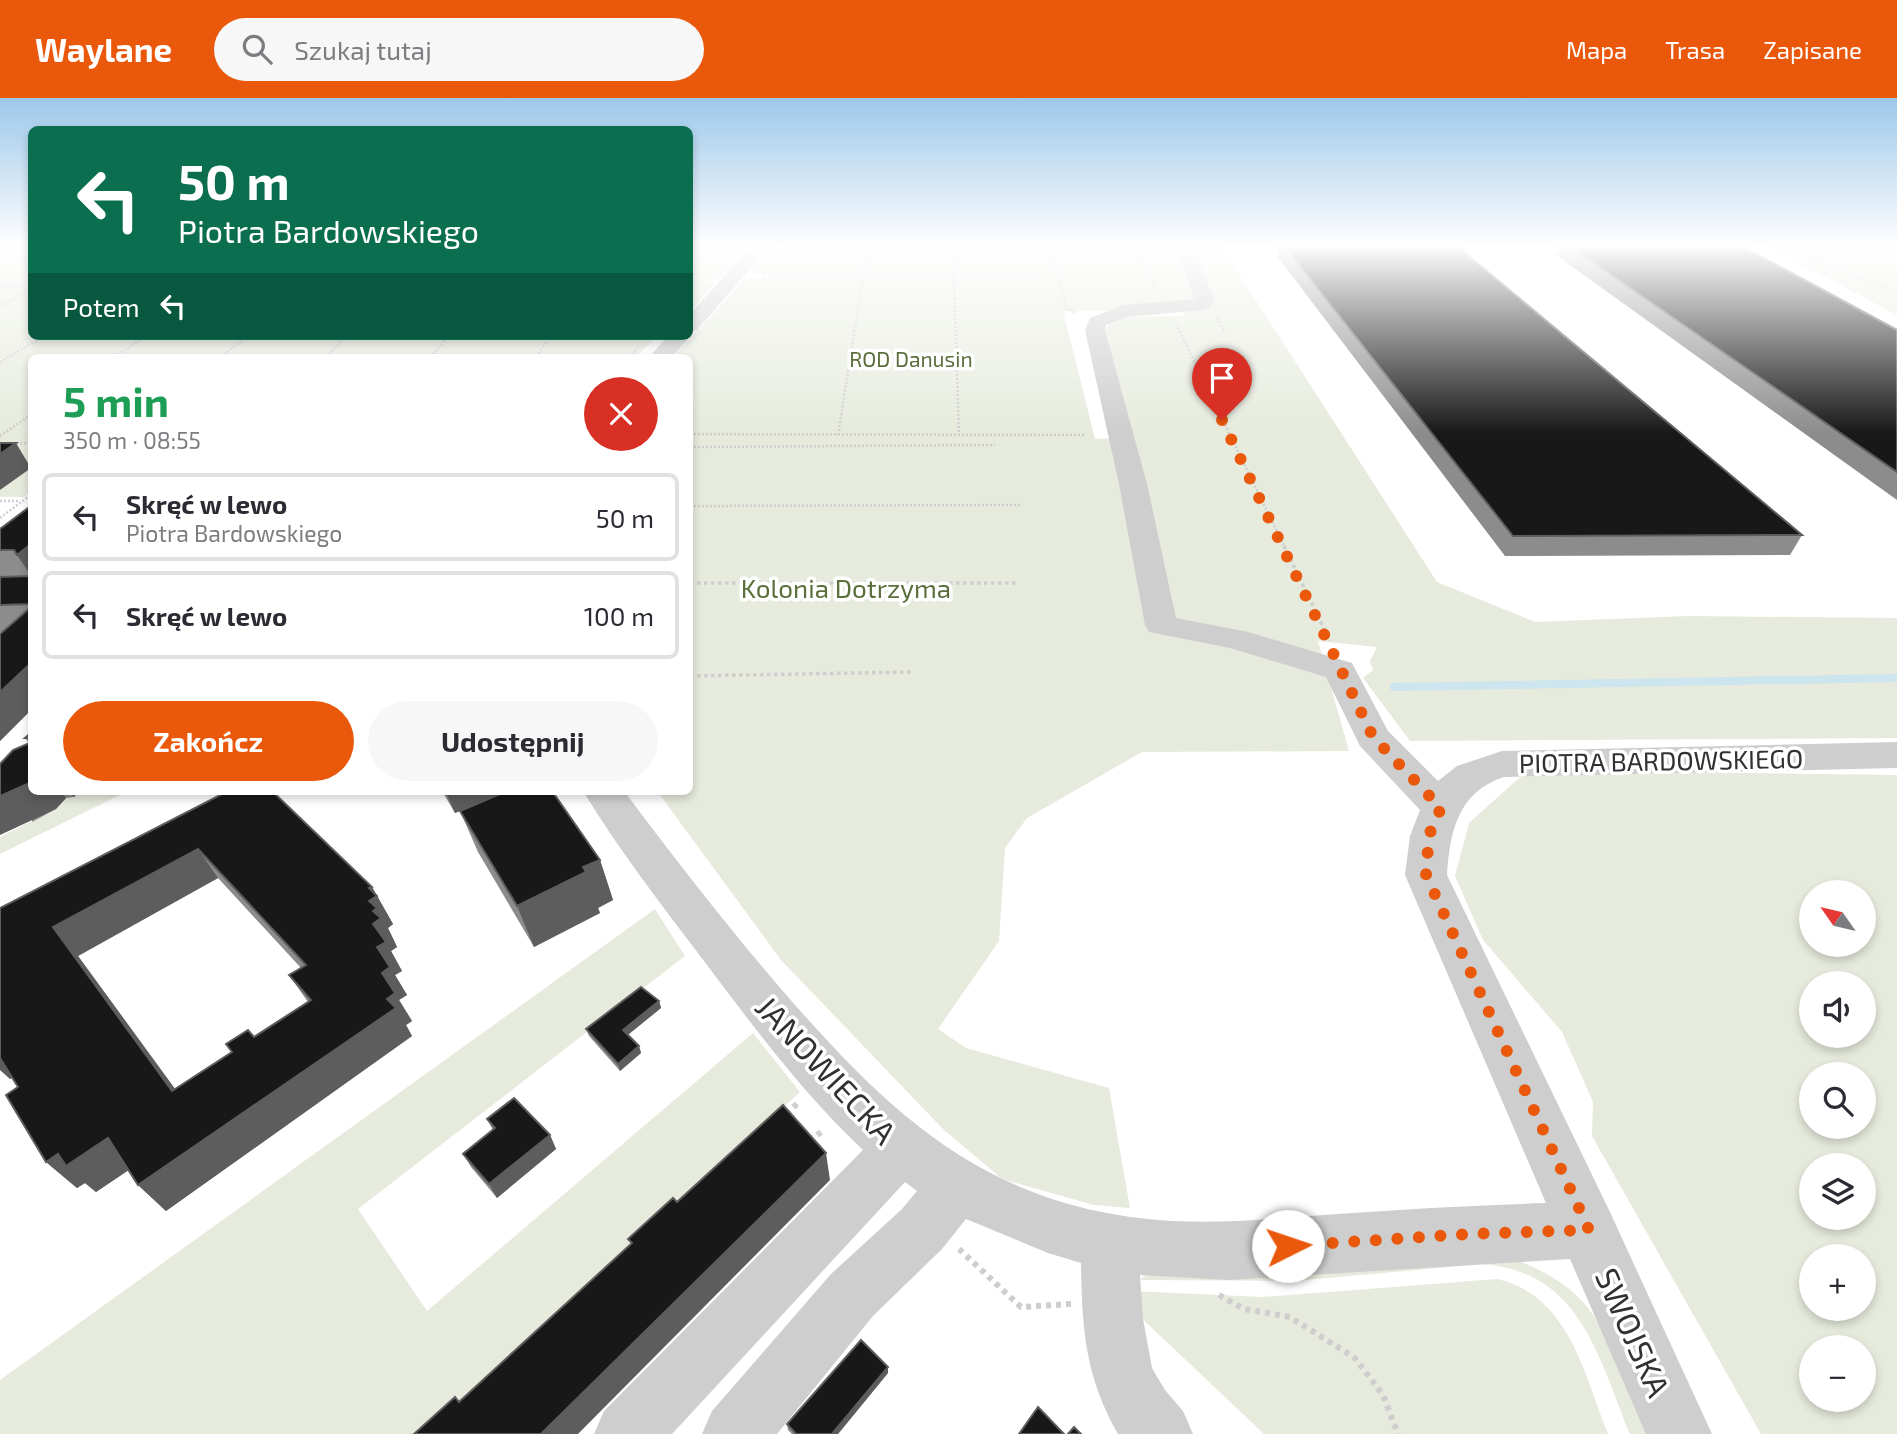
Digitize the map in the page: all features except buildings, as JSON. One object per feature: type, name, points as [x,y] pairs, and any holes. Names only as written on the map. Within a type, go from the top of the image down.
[{"type":"street","points":[[693,323],[706,308]]},
{"type":"street","points":[[1153,308],[1123,311],[1097,321],[1095,330],[1133,484],[1161,625],[1236,639],[1339,670],[1373,737],[1441,808]]},
{"type":"street","points":[[663,354],[676,340]]},
{"type":"street","name":"PIOTRA BARDOWSKIEGO","points":[[1589,1230],[1426,875],[1429,835],[1441,808],[1463,779],[1502,764],[1897,755]]},
{"type":"street","name":"JANOWIECKA","points":[[606,795],[704,929],[821,1072],[901,1148],[958,1184],[1034,1220],[1110,1241],[1211,1251],[1468,1234],[1589,1230]]},
{"type":"street","points":[[627,1434],[901,1148]]},
{"type":"street","points":[[735,1434],[852,1294],[922,1229],[958,1184]]},
{"type":"street","name":"SWOJSKA","points":[[1589,1230],[1679,1434]]},
{"type":"street","points":[[1110,1241],[1116,1359],[1137,1405],[1160,1434]]},
{"type":"path","points":[[838,435],[858,308]]},
{"type":"path","points":[[955,308],[959,435]]},
{"type":"path","points":[[1067,308],[1097,321]]},
{"type":"path","points":[[1172,316],[1331,643],[1339,670]]},
{"type":"path","points":[[1216,317],[1225,332]]},
{"type":"path","points":[[0,362],[37,340]]},
{"type":"path","points":[[119,354],[140,340]]},
{"type":"path","points":[[224,354],[242,340]]},
{"type":"path","points":[[328,354],[343,340]]},
{"type":"path","points":[[433,354],[445,340]]},
{"type":"path","points":[[0,436],[28,417]]},
{"type":"path","points":[[693,434],[1086,435]]},
{"type":"path","points":[[0,444],[28,443]]},
{"type":"path","points":[[693,447],[995,445]]},
{"type":"path","points":[[0,518],[28,497]]},
{"type":"path","points":[[0,501],[23,501]]},
{"type":"path","points":[[693,506],[1021,505]]},
{"type":"path","points":[[693,583],[1017,583]]},
{"type":"path","points":[[693,677],[912,672]]},
{"type":"path","points":[[775,1124],[808,1094]]},
{"type":"path","points":[[785,1115],[792,1124]]},
{"type":"path","points":[[800,1133],[822,1158],[860,1192]]},
{"type":"path","points":[[1206,1288],[1244,1308],[1290,1317],[1355,1358],[1383,1395],[1398,1434]]},
{"type":"green space","points":[[0,308],[28,308],[28,340],[653,340],[639,354],[28,354],[28,468],[0,468]]},
{"type":"green space","points":[[718,308],[1134,308],[1063,311],[1095,439],[1116,438],[1174,619],[1105,329],[1116,317],[1185,316],[1182,312],[1203,308],[1261,308],[1437,582],[1535,622],[1689,616],[1897,618],[1897,738],[1410,741],[1363,678],[1373,670],[1370,661],[1377,647],[1318,641],[1349,751],[1142,752],[1027,818],[1005,848],[999,941],[938,1029],[966,1048],[1109,1088],[1130,1208],[1094,1205],[1002,1179],[943,1129],[781,960],[660,795],[693,795],[693,354],[676,354],[689,340],[693,340],[693,335]]},
{"type":"green space","points":[[1884,308],[1897,308],[1897,315]]},
{"type":"green space","points":[[28,469],[28,494],[24,497],[0,497],[0,490]]},
{"type":"green space","points":[[1656,772],[1897,775],[1897,1434],[1761,1434],[1592,1136],[1593,1102],[1562,1032],[1483,940],[1455,876],[1469,823],[1520,777]]},
{"type":"green space","points":[[72,795],[120,795],[0,854],[0,837],[56,809]]},
{"type":"green space","points":[[655,909],[685,956],[358,1209],[427,1311],[753,1033],[800,1092],[429,1434],[0,1434],[0,1380]]},
{"type":"green space","points":[[1509,1257],[1555,1279],[1579,1298],[1589,1310],[1618,1362],[1647,1434],[1630,1434],[1595,1348],[1564,1301],[1543,1283],[1516,1270],[1483,1264],[1294,1281],[1140,1280],[1147,1273]]},
{"type":"green space","points":[[1497,1279],[1521,1288],[1541,1302],[1557,1319],[1571,1340],[1608,1434],[1264,1434],[1133,1310],[1132,1291],[1262,1297]]},
{"type":"waterway","points":[[1394,687],[1897,678]]},
{"type":"route","points":[[1222,420],[1331,643],[1339,670],[1373,737],[1441,808],[1429,835],[1426,875],[1589,1230],[1468,1234],[1288,1246]]},
{"type":"park label","name":"ROD Danusin","points":[[911,358]]},
{"type":"park label","name":"Kolonia Dotrzyma","points":[[846,587]]}]
